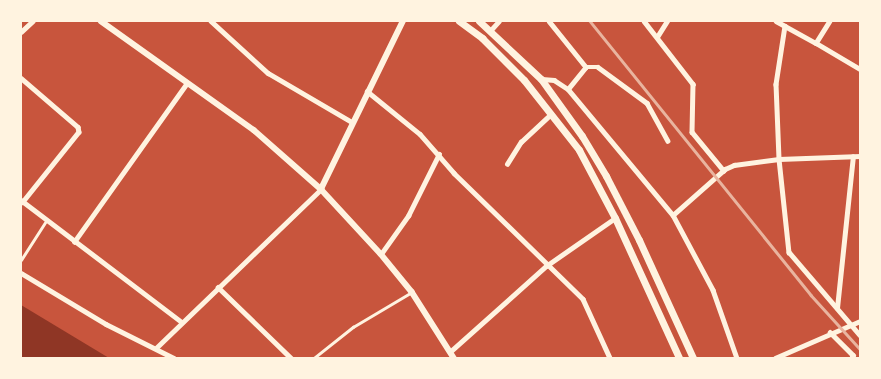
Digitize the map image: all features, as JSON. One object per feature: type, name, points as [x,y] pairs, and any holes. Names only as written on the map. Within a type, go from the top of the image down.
[{"type":"main road","points":[[459,21],[482,38],[552,113],[578,150],[615,218],[679,358]]},
{"type":"main road","points":[[479,21],[540,80],[606,176],[693,358]]},
{"type":"street","points":[[21,32],[33,21]]},
{"type":"street","points":[[102,21],[254,130],[320,189],[381,254],[412,292],[454,358]]},
{"type":"street","points":[[157,347],[320,189],[403,21]]},
{"type":"street","points":[[490,31],[499,21]]},
{"type":"street","points":[[549,21],[586,67]]},
{"type":"street","points":[[644,21],[694,84],[692,132],[724,171]]},
{"type":"street","points":[[657,37],[667,21]]},
{"type":"street","points":[[776,21],[860,69]]},
{"type":"street","points":[[816,43],[830,21]]},
{"type":"street","points":[[214,22],[268,73],[352,122]]},
{"type":"street","points":[[785,26],[776,84],[779,159],[790,252],[860,335]]},
{"type":"street","points":[[568,89],[586,67]]},
{"type":"street","points":[[586,67],[598,67],[647,103],[668,141]]},
{"type":"street","points":[[21,78],[78,127],[79,132],[22,201],[74,242],[92,251],[182,322]]},
{"type":"street","points":[[540,80],[554,80],[568,89],[673,215],[713,290],[737,358]]},
{"type":"street","points":[[74,242],[187,83]]},
{"type":"street","points":[[368,91],[420,134],[546,266],[583,300],[610,358]]},
{"type":"street","points":[[507,164],[520,142],[552,113]]},
{"type":"street","points":[[381,254],[408,216],[439,154]]},
{"type":"street","points":[[673,215],[724,171],[734,166],[779,159],[860,156]]},
{"type":"street","points":[[837,308],[853,157]]},
{"type":"street","points":[[451,351],[546,266],[615,218]]},
{"type":"street","points":[[21,273],[106,324],[157,347],[174,358]]},
{"type":"street","points":[[218,287],[291,358]]},
{"type":"street","points":[[775,358],[830,332],[860,321]]},
{"type":"street","points":[[830,332],[853,355],[852,358]]},
{"type":"lane","points":[[21,260],[46,221]]},
{"type":"lane","points":[[314,358],[353,327],[412,292]]},
{"type":"shaded area","points":[[21,305],[31,311],[109,358],[21,358]]},
{"type":"railway","points":[[590,21],[811,295],[860,349]]}]
